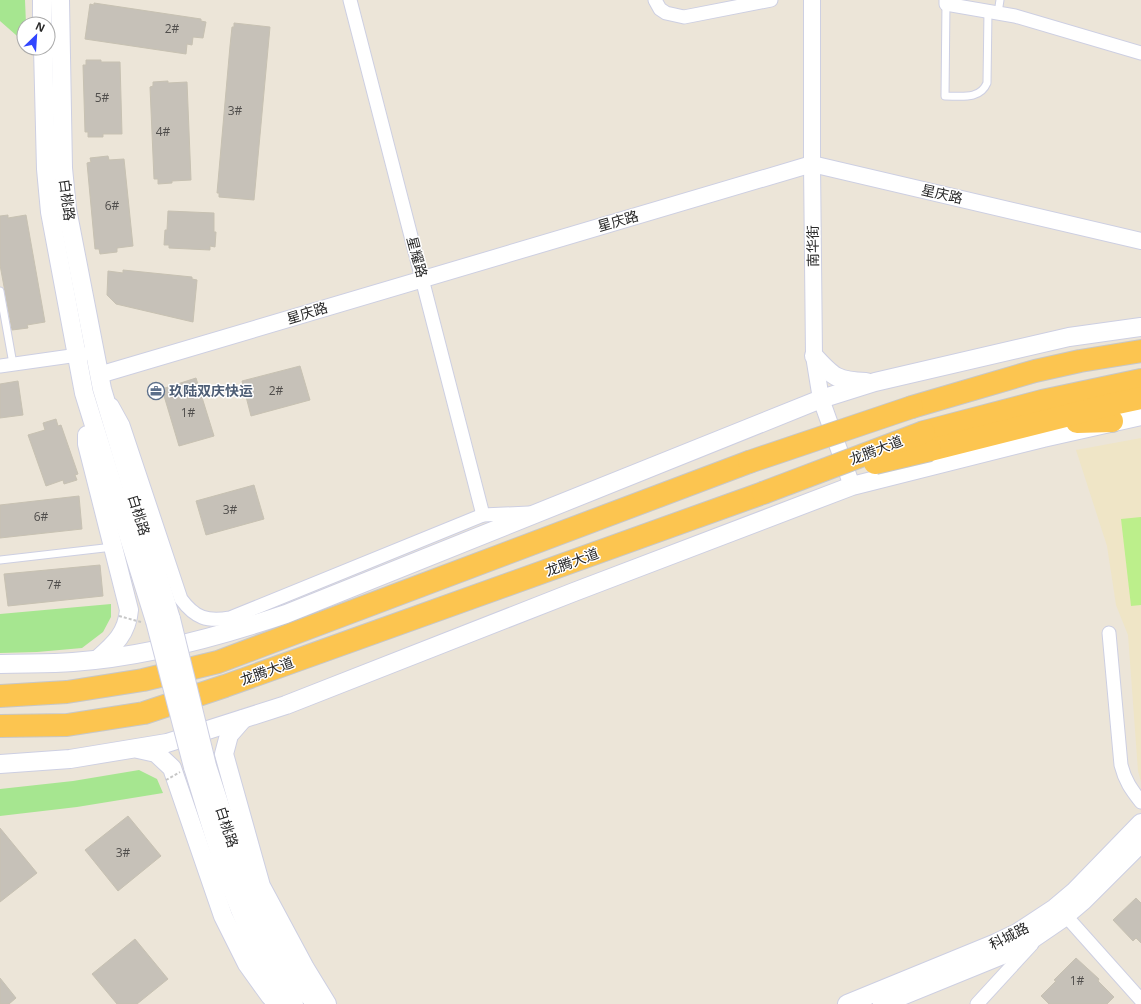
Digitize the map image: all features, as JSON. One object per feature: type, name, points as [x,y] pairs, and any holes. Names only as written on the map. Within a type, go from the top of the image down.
[{"type":"highway","points":[[1080,361],[1141,335]]},
{"type":"highway","name":"龙腾大道","points":[[0,696],[67,692],[143,680],[218,662],[749,462],[912,407],[1036,371],[1080,361],[1141,351]]},
{"type":"highway","points":[[927,441],[1042,402],[1141,380]]},
{"type":"highway","points":[[927,441],[1044,421],[1113,413],[1141,398]]},
{"type":"highway","name":"龙腾大道","points":[[0,726],[67,725],[144,713],[226,686],[763,493],[927,441]]},
{"type":"highway","points":[[0,687],[67,692]]},
{"type":"highway","points":[[0,733],[67,725]]},
{"type":"main road","points":[[42,0],[42,16]]},
{"type":"main road","name":"白桃路","points":[[60,0],[63,168],[68,209],[101,382],[236,903],[255,945],[281,988],[294,1004]]},
{"type":"main road","name":"白桃路","points":[[43,56],[46,176],[50,212],[84,392],[163,620]]},
{"type":"main road","points":[[0,664],[73,662],[98,659],[140,653],[221,635],[286,614],[821,399],[875,382],[1069,337],[1141,327]]},
{"type":"main road","points":[[814,356],[831,374],[847,382],[875,382]]},
{"type":"main road","points":[[84,392],[88,444],[129,610],[128,622],[119,638],[112,647],[98,659]]},
{"type":"main road","points":[[0,764],[70,759],[167,743],[286,705],[574,592],[852,486],[1043,438],[1113,413],[1141,416]]},
{"type":"main road","points":[[243,718],[229,735],[224,754],[261,886],[305,968],[327,1004]]},
{"type":"main road","points":[[135,748],[156,753],[172,768],[223,916],[247,964],[270,996],[278,1004]]},
{"type":"main road","name":"白桃路","points":[[200,766],[248,892],[268,934],[294,975],[316,1004]]},
{"type":"main road","name":"科城路","points":[[847,1004],[996,943],[1034,923],[1074,892],[1141,823]]},
{"type":"main road","name":"科城路","points":[[882,1004],[1000,956],[1022,946],[1042,934],[1083,901],[1141,843]]},
{"type":"street","name":"星耀路","points":[[350,0],[483,515]]},
{"type":"street","points":[[655,0],[660,9],[666,13],[684,17],[771,0]]},
{"type":"street","name":"南华街","points":[[812,0],[814,356],[821,399],[852,486]]},
{"type":"street","points":[[946,2],[970,4],[993,12],[1015,16],[1141,53]]},
{"type":"street","name":"星庆路","points":[[101,382],[423,279],[812,164],[1141,241]]},
{"type":"street","points":[[6,365],[95,353]]},
{"type":"street","points":[[101,382],[124,425],[181,599],[186,607],[196,615],[207,619],[218,620],[230,618],[483,515],[540,512]]},
{"type":"street","points":[[1109,633],[1121,765],[1124,777],[1141,802]]},
{"type":"street","points":[[1066,916],[1141,1000]]},
{"type":"street","points":[[977,1004],[1042,934]]},
{"type":"lane","points":[[946,2],[945,96],[978,95],[984,90],[987,83],[993,12],[1000,0]]},
{"type":"lane","points":[[0,291],[6,365]]},
{"type":"lane","points":[[0,560],[114,547]]},
{"type":"shaded area","points":[[1141,438],[1141,782],[1138,771],[1128,635],[1116,605],[1107,546],[1076,450]]},
{"type":"green space","points":[[0,0],[25,0],[26,16],[16,16],[16,35],[0,21]]},
{"type":"green space","points":[[1141,517],[1141,605],[1131,606],[1121,519]]},
{"type":"green space","points":[[111,604],[111,617],[103,632],[82,648],[37,652],[0,653],[0,614]]},
{"type":"green space","points":[[139,770],[157,779],[163,793],[77,807],[0,816],[0,789],[73,781]]},
{"type":"building","points":[[94,3],[201,19],[201,21],[206,22],[203,38],[193,37],[192,45],[187,44],[186,54],[85,39],[90,4],[94,5]]},
{"type":"building","points":[[234,23],[270,27],[254,200],[219,197],[219,193],[217,193],[230,46],[232,27],[234,27]]},
{"type":"building","points":[[86,60],[120,62],[122,134],[103,134],[103,137],[88,137],[88,132],[85,132],[83,65],[86,65]]},
{"type":"building","points":[[168,81],[168,83],[187,82],[191,180],[172,181],[172,183],[158,184],[158,179],[154,179],[150,87],[153,86],[153,82]]},
{"type":"building","points":[[108,156],[109,160],[124,159],[133,246],[117,248],[117,252],[100,254],[99,249],[95,249],[87,163],[91,162],[90,158]]},
{"type":"building","points":[[168,211],[214,213],[214,232],[216,232],[215,247],[210,246],[210,250],[169,248],[169,245],[164,245],[165,230],[167,230]]},
{"type":"building","points":[[8,215],[8,218],[26,215],[45,322],[27,325],[28,328],[12,330],[0,265],[0,216]]},
{"type":"building","points":[[123,270],[192,277],[192,279],[197,280],[193,322],[116,304],[107,295],[108,271],[123,273]]},
{"type":"building","points":[[300,366],[310,400],[251,416],[242,381]]},
{"type":"building","points":[[196,378],[214,436],[179,446],[162,389]]},
{"type":"building","points":[[18,381],[23,415],[0,418],[0,384]]},
{"type":"building","points":[[56,419],[58,426],[61,425],[78,474],[75,475],[77,480],[64,484],[63,480],[46,486],[28,435],[45,430],[43,423]]},
{"type":"building","points":[[254,485],[264,519],[206,535],[196,501]]},
{"type":"building","points":[[79,496],[82,529],[0,538],[0,505]]},
{"type":"building","points":[[100,565],[103,596],[8,606],[4,574]]},
{"type":"building","points":[[128,816],[161,856],[118,891],[85,850]]},
{"type":"building","points":[[0,828],[37,873],[0,902]]},
{"type":"building","points":[[1136,898],[1141,903],[1141,943],[1136,938],[1133,941],[1113,920]]},
{"type":"building","points":[[135,939],[168,979],[137,1004],[117,1004],[92,974]]},
{"type":"building","points":[[1076,958],[1099,979],[1098,981],[1114,997],[1107,1004],[1049,1004],[1041,996],[1056,981],[1054,980]]},
{"type":"building","points":[[0,978],[16,998],[9,1004],[0,1004]]},
{"type":"place","name":"玖陆双庆快运","points":[[156,391]]}]
